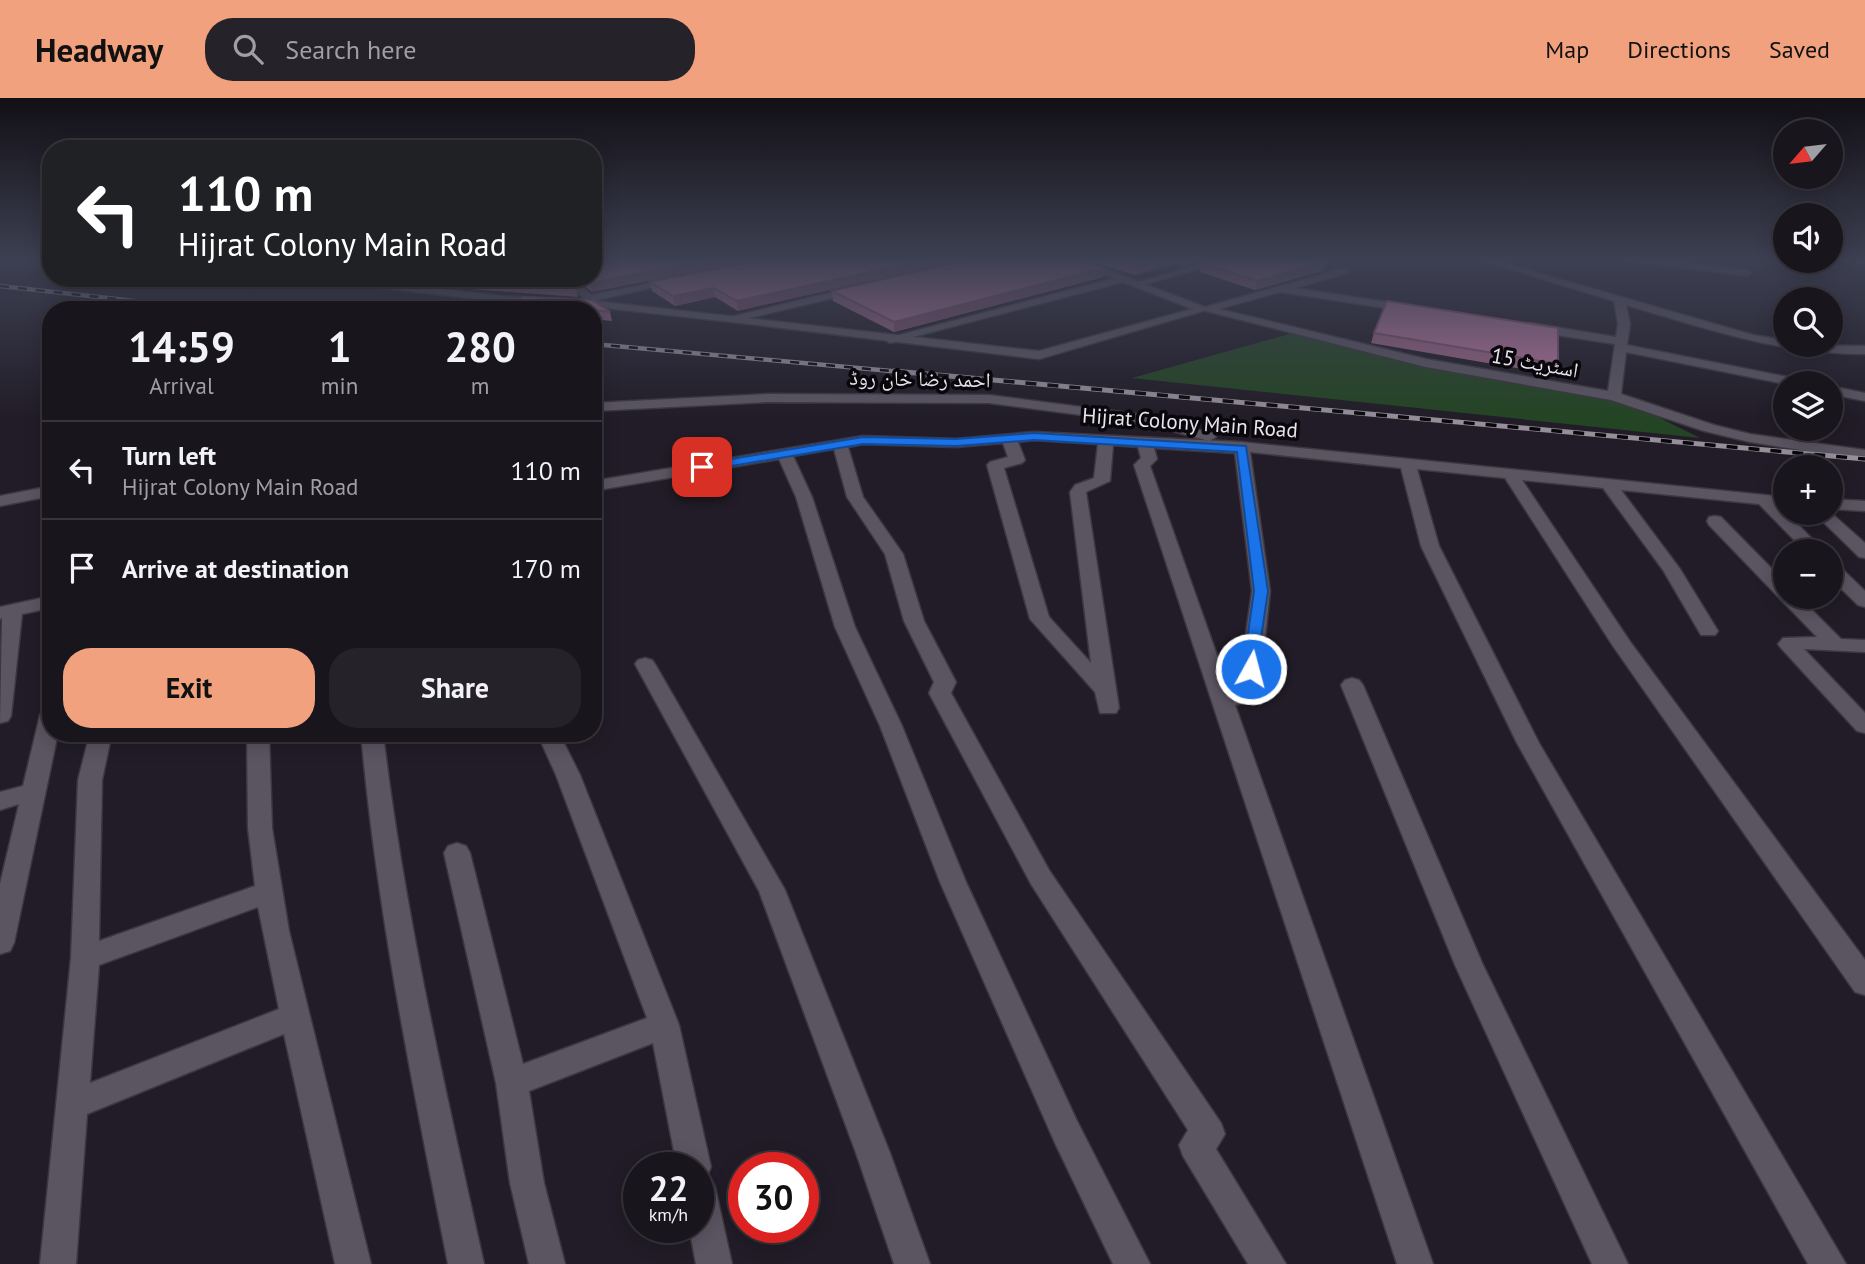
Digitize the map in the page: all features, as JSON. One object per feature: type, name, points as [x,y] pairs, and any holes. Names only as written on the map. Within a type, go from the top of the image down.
[{"type":"street","points":[[686,312],[1039,355],[1192,312]]},
{"type":"street","points":[[732,318],[757,312]]},
{"type":"street","points":[[890,339],[993,312]]},
{"type":"street","name":"اسٹریٹ 15","points":[[1218,312],[1426,363],[1614,396],[1729,434],[1779,444],[1865,454]]},
{"type":"street","points":[[1614,396],[1623,324],[1621,312]]},
{"type":"street","points":[[1663,312],[1776,344],[1819,350],[1865,350]]},
{"type":"street","points":[[1513,324],[1621,344],[1773,377]]},
{"type":"street","points":[[1843,393],[1865,397]]},
{"type":"street","name":"احمد رضا خان روڈ","points":[[602,407],[768,398],[989,399],[1144,419],[1242,448]]},
{"type":"street","name":"Hijrat Colony Main Road","points":[[602,484],[863,440],[956,443],[1034,436],[1242,448],[1773,501]]},
{"type":"street","points":[[1009,438],[1017,460],[995,465],[1040,619],[1107,699],[1078,492],[1081,488],[1102,481],[1106,440]]},
{"type":"street","points":[[1145,443],[1149,459],[1142,466],[1415,1264]]},
{"type":"street","points":[[840,444],[855,497],[894,554],[914,621],[944,682],[940,693],[1040,877],[1209,1135],[1195,1145],[1268,1264]]},
{"type":"street","points":[[1222,701],[1248,695],[1261,591],[1242,448]]},
{"type":"street","points":[[784,453],[804,497],[845,627],[891,726],[953,882],[1066,1132],[1132,1264]]},
{"type":"street","points":[[1407,463],[1430,546],[1528,743],[1828,1264]]},
{"type":"street","points":[[1509,473],[1623,646],[1865,984]]},
{"type":"street","points":[[1608,484],[1671,569],[1708,631]]},
{"type":"street","points":[[0,501],[42,493]]},
{"type":"street","points":[[1765,501],[1803,539]]},
{"type":"street","points":[[1843,505],[1865,506]]},
{"type":"street","points":[[1716,521],[1773,580]]},
{"type":"street","points":[[1835,525],[1865,553]]},
{"type":"street","points":[[1843,580],[1865,601]]},
{"type":"street","points":[[0,716],[6,611],[42,603]]},
{"type":"street","points":[[1801,609],[1836,645]]},
{"type":"street","points":[[1865,646],[1790,642],[1788,645],[1865,726]]},
{"type":"street","points":[[645,664],[772,890],[873,1153],[912,1264]]},
{"type":"street","points":[[1352,685],[1469,965],[1610,1264]]},
{"type":"street","points":[[0,943],[45,742]]},
{"type":"street","points":[[58,1264],[85,958],[90,780],[99,742]]},
{"type":"street","points":[[258,742],[260,828],[275,931],[353,1264]]},
{"type":"street","points":[[373,742],[380,810],[416,1026],[466,1264]]},
{"type":"street","points":[[552,742],[568,775],[664,1026],[691,1152]]},
{"type":"street","points":[[0,801],[34,791]]},
{"type":"street","points":[[457,853],[512,1083],[527,1183],[547,1264]]},
{"type":"street","points":[[85,958],[269,892]]},
{"type":"street","points":[[72,1105],[295,1016]]},
{"type":"street","points":[[512,1083],[664,1026]]},
{"type":"street","points":[[710,1243],[714,1264]]},
{"type":"green space","points":[[1293,333],[1423,366],[1628,402],[1700,438],[1132,378]]},
{"type":"building","points":[[875,312],[931,312],[894,322]]},
{"type":"building","points":[[1382,312],[1459,312],[1558,328],[1558,364],[1374,333]]},
{"type":"railway","points":[[602,345],[913,373]]},
{"type":"railway","points":[[894,371],[1865,459]]},
{"type":"route","points":[[702,467],[863,440],[956,443],[1034,436],[1242,449],[1261,591],[1251,669]]}]
